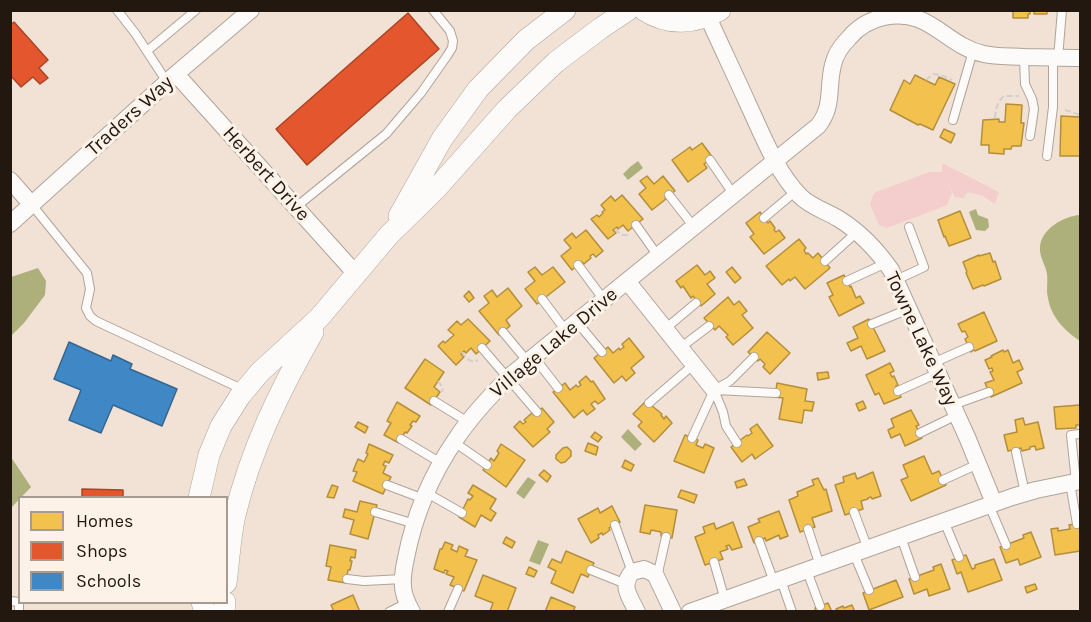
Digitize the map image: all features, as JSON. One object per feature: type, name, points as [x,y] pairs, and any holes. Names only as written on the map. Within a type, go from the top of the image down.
[{"type":"street","name":"Traders Way","points":[[10,224],[171,78],[251,10]]},
{"type":"street","points":[[389,235],[442,139],[478,90],[526,40],[564,10]]},
{"type":"street","points":[[199,496],[209,456],[220,426],[244,390],[260,372],[319,318],[389,235],[436,189],[507,109],[556,62],[628,10]]},
{"type":"street","points":[[644,10],[652,16],[670,21],[690,22],[714,14]]},
{"type":"street","name":"Towne Lake Way","points":[[714,14],[761,133],[796,191],[808,202],[857,232],[875,249],[896,280],[978,464],[991,504]]},
{"type":"street","name":"Village Lake Drive","points":[[410,607],[404,591],[403,579],[415,524],[441,463],[468,422],[508,378],[813,131],[826,113],[835,57],[849,37],[865,24],[876,19],[891,16],[912,17],[927,22],[973,51]]},
{"type":"street","points":[[973,51],[991,55],[1080,58]]},
{"type":"street","name":"Herbert Drive","points":[[171,78],[296,207],[356,274]]},
{"type":"street","points":[[10,180],[32,205]]},
{"type":"street","points":[[627,281],[714,390]]},
{"type":"street","points":[[228,569],[235,517],[256,447],[270,414],[319,318]]},
{"type":"street","points":[[690,612],[722,604],[777,581],[991,504],[1025,493],[1076,482]]},
{"type":"street","points":[[637,612],[626,588],[629,578],[640,569],[647,569],[655,574],[673,612]]},
{"type":"lane","points":[[117,10],[147,51],[171,78]]},
{"type":"lane","points":[[147,51],[196,10]]},
{"type":"lane","points":[[296,207],[386,134],[421,93],[447,56],[453,41],[450,31],[433,10]]},
{"type":"lane","points":[[1047,156],[1053,108],[1055,58],[1062,10]]},
{"type":"lane","points":[[953,120],[973,51]]},
{"type":"lane","points":[[1024,57],[1025,84],[1034,110],[1030,136]]},
{"type":"lane","points":[[710,160],[734,195]]},
{"type":"lane","points":[[764,218],[796,191]]},
{"type":"lane","points":[[669,195],[694,228]]},
{"type":"lane","points":[[32,205],[87,273],[90,289],[86,308],[90,316],[96,321],[244,390]]},
{"type":"lane","points":[[636,225],[658,257]]},
{"type":"lane","points":[[896,280],[924,267],[909,227]]},
{"type":"lane","points":[[825,261],[857,232]]},
{"type":"lane","points":[[847,281],[886,263]]},
{"type":"lane","points":[[578,265],[604,300]]},
{"type":"lane","points":[[542,299],[602,352]]},
{"type":"lane","points":[[665,329],[696,303]]},
{"type":"lane","points":[[872,324],[909,309]]},
{"type":"lane","points":[[680,348],[709,326]]},
{"type":"lane","points":[[502,332],[558,388]]},
{"type":"lane","points":[[898,391],[969,347]]},
{"type":"lane","points":[[482,348],[537,412]]},
{"type":"lane","points":[[692,438],[714,390],[730,381],[754,357]]},
{"type":"lane","points":[[649,403],[693,365]]},
{"type":"lane","points":[[714,390],[776,393]]},
{"type":"lane","points":[[714,390],[726,426],[737,442]]},
{"type":"lane","points":[[920,433],[955,410],[989,392]]},
{"type":"lane","points":[[434,401],[468,422]]},
{"type":"lane","points":[[1077,524],[1076,482],[1071,435],[1080,434]]},
{"type":"lane","points":[[401,439],[441,463]]},
{"type":"lane","points":[[454,442],[486,465]]},
{"type":"lane","points":[[1016,452],[1025,493]]},
{"type":"lane","points":[[943,480],[978,464]]},
{"type":"lane","points":[[387,485],[425,496],[462,513]]},
{"type":"lane","points":[[991,504],[1006,545]]},
{"type":"lane","points":[[375,512],[415,524]]},
{"type":"lane","points":[[854,512],[869,591]]},
{"type":"lane","points":[[944,521],[958,557]]},
{"type":"lane","points":[[591,570],[629,578],[615,525]]},
{"type":"lane","points":[[808,529],[820,606]]},
{"type":"lane","points":[[657,578],[666,537]]},
{"type":"lane","points":[[901,537],[915,577]]},
{"type":"lane","points":[[759,540],[792,612]]},
{"type":"lane","points":[[714,562],[722,604]]},
{"type":"lane","points":[[346,579],[364,581],[403,579]]},
{"type":"lane","points":[[448,612],[458,589]]},
{"type":"lane","points":[[389,612],[410,607]]},
{"type":"path","points":[[926,80],[933,74],[941,75],[963,86]]},
{"type":"path","points":[[995,118],[999,100],[1004,96],[1031,96]]},
{"type":"path","points":[[1053,108],[1080,115]]},
{"type":"shaded area","points":[[638,161],[643,168],[628,180],[623,174]]},
{"type":"shaded area","points":[[942,163],[999,192],[995,204],[983,196],[968,192],[963,198],[955,197],[946,180],[952,193],[947,205],[887,228],[879,225],[870,204],[874,193],[929,172],[942,172]]},
{"type":"shaded area","points":[[976,209],[978,215],[988,219],[989,227],[985,231],[976,230],[969,212]]},
{"type":"shaded area","points":[[1080,215],[1080,341],[1064,328],[1052,311],[1047,295],[1047,277],[1040,247],[1044,235],[1054,225],[1067,218]]},
{"type":"shaded area","points":[[38,268],[46,281],[45,295],[11,336],[11,277]]},
{"type":"shaded area","points":[[628,429],[642,444],[635,451],[621,437]]},
{"type":"shaded area","points":[[11,457],[31,487],[22,496],[18,496],[18,501],[10,508]]},
{"type":"shaded area","points":[[528,477],[536,482],[524,499],[516,493]]},
{"type":"shaded area","points":[[538,540],[549,544],[540,565],[529,561]]},
{"type":"building: Homes","points":[[1013,10],[1030,10],[1030,14],[1028,18],[1013,18]]},
{"type":"building: Homes","points":[[1034,10],[1055,10],[1047,11],[1047,14],[1034,14]]},
{"type":"building: Homes","points":[[915,75],[935,85],[939,77],[955,84],[933,130],[890,110],[904,80],[910,84]]},
{"type":"building: Homes","points":[[1006,104],[1022,105],[1021,123],[1024,123],[1021,146],[1004,149],[1004,154],[989,153],[989,145],[981,145],[983,120],[999,119],[999,122],[1005,122]]},
{"type":"building: Homes","points":[[1061,116],[1080,117],[1080,156],[1060,156]]},
{"type":"building: Homes","points":[[944,129],[955,134],[951,143],[940,137]]},
{"type":"building: Homes","points":[[702,143],[713,158],[704,164],[707,168],[688,182],[672,160],[690,147],[692,150]]},
{"type":"building: Homes","points":[[647,176],[654,184],[663,176],[675,191],[652,210],[639,194],[646,188],[640,181]]},
{"type":"building: Homes","points":[[622,195],[643,219],[628,231],[623,225],[618,229],[617,227],[613,230],[616,233],[608,239],[591,219],[603,213],[605,210],[601,205],[611,196],[615,201]]},
{"type":"building: Homes","points":[[960,211],[971,238],[949,246],[938,220]]},
{"type":"building: Homes","points":[[760,212],[768,223],[770,221],[774,230],[776,232],[779,230],[785,238],[764,254],[750,237],[754,234],[746,223]]},
{"type":"building: Homes","points":[[586,230],[603,251],[596,257],[593,254],[584,264],[582,262],[572,270],[561,256],[571,248],[564,240],[572,233],[576,238]]},
{"type":"building: Homes","points":[[799,239],[806,248],[804,250],[806,254],[808,253],[813,258],[818,253],[830,268],[805,289],[795,277],[782,285],[766,266]]},
{"type":"building: Homes","points":[[990,253],[1001,279],[973,289],[963,262]]},
{"type":"building: Homes","points":[[697,265],[705,275],[710,271],[715,278],[707,284],[715,294],[701,306],[676,281]]},
{"type":"building: Homes","points":[[535,267],[542,275],[553,267],[565,282],[537,304],[525,289],[535,281],[528,272]]},
{"type":"building: Homes","points":[[732,267],[741,278],[735,283],[726,272]]},
{"type":"building: Homes","points":[[844,275],[856,298],[860,296],[864,303],[839,316],[829,297],[833,295],[827,283]]},
{"type":"building: Homes","points":[[508,288],[522,306],[506,320],[510,326],[499,335],[479,311],[489,303],[484,296],[492,290],[497,297]]},
{"type":"building: Homes","points":[[469,291],[474,298],[469,302],[464,296]]},
{"type":"building: Homes","points":[[728,297],[734,305],[739,301],[747,311],[742,315],[753,328],[733,345],[726,337],[728,335],[719,326],[715,330],[704,318]]},
{"type":"building: Homes","points":[[984,312],[997,341],[971,352],[965,339],[968,337],[958,324]]},
{"type":"building: Homes","points":[[468,319],[490,341],[476,354],[471,348],[466,353],[464,351],[461,354],[464,357],[456,365],[438,346],[454,335],[448,330],[457,321],[461,325]]},
{"type":"building: Homes","points":[[869,319],[885,351],[867,359],[861,346],[851,351],[847,343],[858,338],[853,327]]},
{"type":"building: Homes","points":[[767,332],[790,353],[770,374],[763,367],[765,364],[760,359],[758,361],[748,352]]},
{"type":"building: Homes","points":[[629,338],[644,357],[631,368],[635,373],[626,381],[622,376],[614,383],[594,358],[608,347],[613,353],[619,348],[620,350],[624,347],[622,344]]},
{"type":"building: Homes","points":[[1003,350],[1004,352],[1008,350],[1013,363],[1019,360],[1023,369],[1017,372],[1022,383],[991,397],[985,383],[994,380],[990,372],[993,371],[992,368],[989,369],[985,360]]},
{"type":"building: Homes","points":[[425,359],[444,372],[434,387],[440,392],[431,405],[405,388]]},
{"type":"building: Homes","points":[[890,363],[894,371],[890,373],[892,377],[894,376],[901,397],[884,404],[879,393],[875,395],[866,375]]},
{"type":"building: Homes","points":[[828,372],[829,378],[818,380],[817,373]]},
{"type":"building: Homes","points":[[586,376],[591,382],[593,381],[605,399],[598,404],[595,401],[591,404],[595,409],[587,415],[583,410],[574,418],[553,392],[565,383],[570,390],[576,385],[578,387],[581,385],[579,382]]},
{"type":"building: Homes","points":[[777,383],[807,389],[805,401],[814,402],[812,411],[804,410],[802,423],[779,419],[783,398],[775,397]]},
{"type":"building: Homes","points":[[646,401],[662,414],[664,419],[666,416],[672,423],[654,442],[638,426],[642,422],[633,414]]},
{"type":"building: Homes","points":[[863,401],[866,408],[859,411],[856,404]]},
{"type":"building: Homes","points":[[397,402],[420,416],[416,422],[413,421],[410,425],[412,426],[407,433],[405,432],[399,443],[384,435],[391,423],[387,421]]},
{"type":"building: Homes","points":[[1080,405],[1080,425],[1076,425],[1076,428],[1056,429],[1054,407]]},
{"type":"building: Homes","points":[[542,408],[554,422],[547,429],[550,432],[533,447],[514,427],[520,421],[523,424],[526,422],[524,420]]},
{"type":"building: Homes","points":[[911,410],[919,425],[916,426],[922,438],[905,446],[900,434],[891,438],[888,430],[894,427],[891,419]]},
{"type":"building: Homes","points":[[1023,418],[1025,425],[1038,422],[1044,448],[1036,450],[1035,446],[1022,451],[1021,448],[1008,451],[1004,435],[1017,432],[1015,420]]},
{"type":"building: Homes","points":[[358,422],[368,427],[365,433],[355,427]]},
{"type":"building: Homes","points":[[757,424],[773,446],[755,459],[752,454],[742,462],[731,447],[752,433],[750,429]]},
{"type":"building: Homes","points":[[595,432],[602,437],[598,442],[591,437]]},
{"type":"building: Homes","points":[[685,435],[698,440],[696,445],[703,448],[705,444],[714,448],[704,473],[674,461]]},
{"type":"building: Homes","points":[[588,443],[598,447],[596,455],[585,451]]},
{"type":"building: Homes","points":[[369,444],[393,455],[389,463],[385,461],[383,465],[386,466],[383,473],[391,477],[383,494],[353,481],[357,472],[353,471],[358,459],[364,462]]},
{"type":"building: Homes","points":[[501,444],[525,460],[506,487],[483,470],[491,458],[494,461]]},
{"type":"building: Homes","points":[[567,447],[571,451],[571,456],[561,463],[556,459],[556,455]]},
{"type":"building: Homes","points":[[924,456],[932,474],[939,471],[946,485],[911,501],[901,480],[908,477],[903,465]]},
{"type":"building: Homes","points":[[625,460],[634,465],[631,471],[622,467]]},
{"type":"building: Homes","points":[[544,470],[551,476],[547,482],[539,475]]},
{"type":"building: Homes","points":[[873,472],[881,496],[861,501],[863,509],[845,515],[835,485],[844,482],[843,477],[855,473],[857,479]]},
{"type":"building: Homes","points":[[818,478],[824,490],[826,489],[832,511],[812,518],[815,527],[800,532],[789,500],[798,496],[797,492],[814,485],[812,480]]},
{"type":"building: Homes","points":[[744,479],[747,485],[737,488],[735,482]]},
{"type":"building: Homes","points":[[332,485],[338,487],[334,498],[327,497]]},
{"type":"building: Homes","points":[[473,485],[496,499],[490,509],[496,513],[491,521],[481,515],[475,527],[459,517],[468,499],[470,500],[473,496],[468,493]]},
{"type":"building: Homes","points":[[681,490],[697,495],[694,503],[678,497]]},
{"type":"building: Homes","points":[[360,501],[377,505],[368,539],[350,534],[354,520],[343,517],[345,509],[357,512]]},
{"type":"building: Homes","points":[[645,505],[677,510],[672,538],[661,536],[661,532],[651,530],[650,534],[640,532]]},
{"type":"building: Homes","points":[[612,506],[620,522],[609,528],[610,530],[603,535],[602,533],[598,535],[599,538],[591,543],[578,519],[598,508],[600,513]]},
{"type":"building: Homes","points":[[779,511],[788,536],[780,539],[779,535],[754,543],[748,527],[760,522],[758,519]]},
{"type":"building: Homes","points":[[733,522],[742,547],[732,550],[729,545],[726,546],[728,549],[720,552],[723,559],[705,565],[695,537],[705,533],[703,527],[714,523],[716,529]]},
{"type":"building: Homes","points":[[1080,523],[1080,551],[1055,555],[1051,529],[1058,528],[1058,531],[1070,529],[1069,525]]},
{"type":"building: Homes","points":[[1031,532],[1041,557],[1020,565],[1018,559],[1006,563],[1000,547],[1024,538],[1023,535]]},
{"type":"building: Homes","points":[[506,537],[515,542],[512,548],[503,543]]},
{"type":"building: Homes","points":[[445,542],[453,545],[451,549],[457,552],[459,546],[468,550],[465,556],[477,560],[464,591],[450,585],[454,577],[446,574],[448,571],[445,570],[444,573],[434,569],[440,549]]},
{"type":"building: Homes","points":[[330,545],[356,550],[355,558],[351,557],[346,583],[328,580],[331,567],[326,566]]},
{"type":"building: Homes","points":[[566,551],[594,563],[588,577],[581,574],[573,593],[551,583],[556,571],[548,567],[552,559],[561,563]]},
{"type":"building: Homes","points":[[966,555],[972,569],[975,565],[994,559],[1002,580],[968,592],[961,572],[957,574],[952,560]]},
{"type":"building: Homes","points":[[941,564],[950,589],[929,596],[927,589],[914,594],[909,579],[934,570],[933,567]]},
{"type":"building: Homes","points":[[529,567],[537,571],[534,577],[526,574]]},
{"type":"building: Homes","points":[[483,575],[516,588],[507,612],[490,611],[493,603],[475,596]]},
{"type":"building: Homes","points":[[896,580],[903,597],[869,610],[863,593]]},
{"type":"building: Homes","points":[[1035,584],[1037,589],[1027,593],[1025,587]]},
{"type":"building: Homes","points":[[353,595],[360,612],[334,612],[331,605]]},
{"type":"building: Homes","points":[[551,597],[575,607],[573,612],[545,612]]},
{"type":"building: Homes","points":[[828,603],[832,612],[816,612],[815,608]]},
{"type":"building: Homes","points":[[852,605],[855,612],[834,612],[843,606],[844,608]]},
{"type":"building: Shops","points":[[408,13],[439,49],[307,165],[276,129]]},
{"type":"building: Shops","points":[[14,22],[48,60],[39,68],[48,78],[40,84],[33,77],[21,87],[10,75],[10,25]]},
{"type":"building: Shops","points":[[82,489],[123,490],[123,496],[82,496]]},
{"type":"building: Schools","points":[[69,342],[111,361],[113,355],[132,364],[130,369],[177,389],[162,426],[113,405],[101,433],[69,420],[81,390],[54,379]]}]
